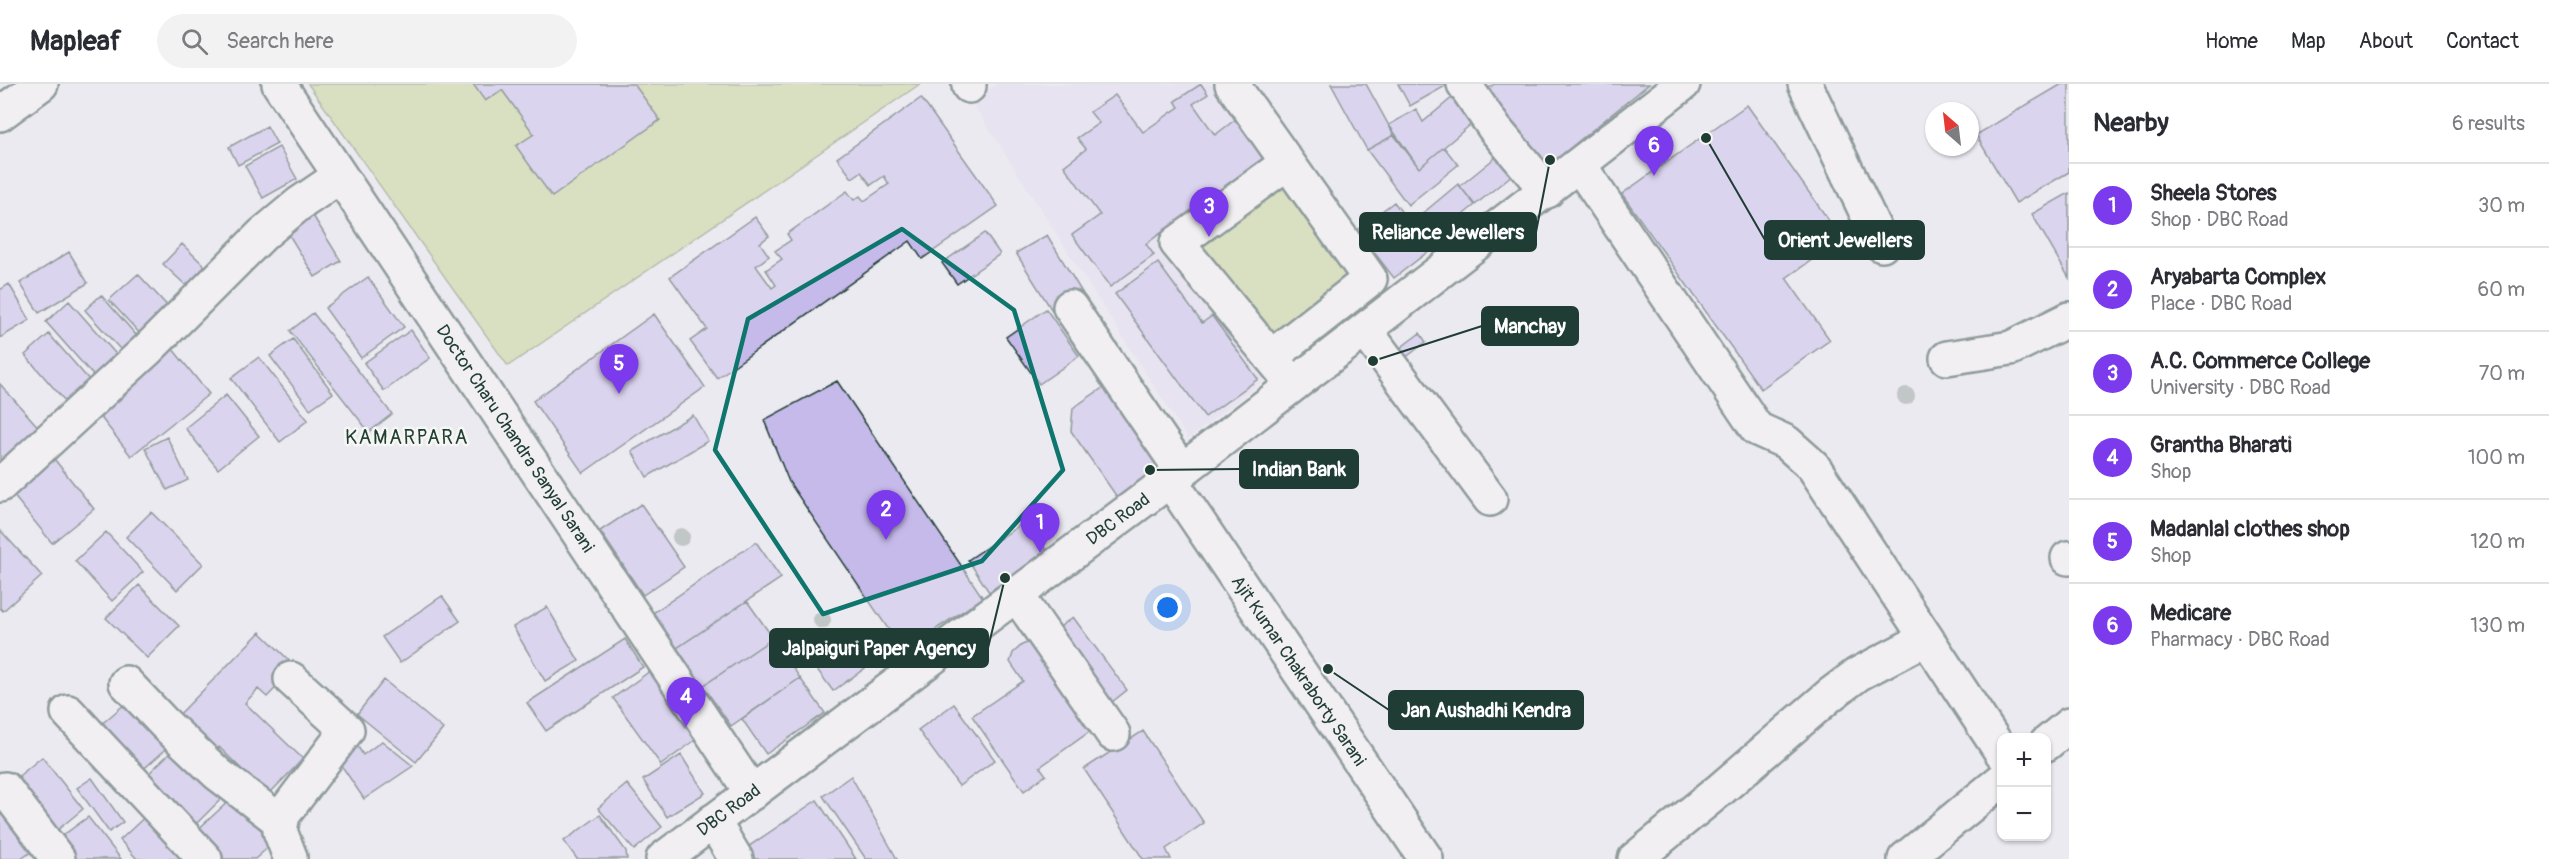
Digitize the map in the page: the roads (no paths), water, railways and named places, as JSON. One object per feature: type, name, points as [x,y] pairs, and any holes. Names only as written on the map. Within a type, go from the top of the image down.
[{"type":"street","points":[[0,114],[41,84]]},
{"type":"street","name":"Doctor Charu Chandra Sanyal Sarani","points":[[279,84],[752,793]]},
{"type":"street","points":[[1232,84],[1370,279],[1271,357]]},
{"type":"street","points":[[1464,84],[1487,119],[1547,191]]},
{"type":"street","name":"DBC Road","points":[[663,859],[1176,476],[1580,166],[1683,84]]},
{"type":"street","points":[[1805,84],[1882,245]]},
{"type":"street","points":[[1287,163],[1177,243],[1293,384]]},
{"type":"street","points":[[1580,166],[1757,429],[1786,442],[1813,466],[1997,747]]},
{"type":"street","points":[[0,485],[148,349],[263,234],[299,204],[340,176]]},
{"type":"street","name":"Ajit Kumar Chakraborty Sarani","points":[[1070,307],[1176,476],[1426,859]]},
{"type":"street","points":[[1947,358],[2011,348],[2069,319]]},
{"type":"street","points":[[1365,330],[1490,499]]},
{"type":"street","points":[[1016,594],[1113,734]]},
{"type":"street","points":[[1635,859],[1721,789],[1814,707],[1858,674],[1925,639]]},
{"type":"street","points":[[290,858],[280,831],[281,822],[289,805],[347,730],[291,679]]},
{"type":"street","points":[[126,683],[218,774],[281,822]]},
{"type":"street","points":[[68,712],[206,859]]},
{"type":"street","points":[[2051,740],[2069,725]]},
{"type":"street","points":[[1905,859],[1997,783]]},
{"type":"street","points":[[5,789],[58,859]]},
{"type":"street","points":[[713,821],[736,859]]},
{"type":"place","name":"Orient Jewellers","points":[[1706,138]]},
{"type":"place","name":"Reliance Jewellers","points":[[1550,160]]},
{"type":"place","name":"Medicare","points":[[1654,176]]},
{"type":"place","name":"A.C. Commerce College","points":[[1209,237]]},
{"type":"place","name":"Manchay","points":[[1373,361]]},
{"type":"place","name":"Madanlal clothes shop","points":[[619,394]]},
{"type":"place","name":"Indian Bank","points":[[1150,470]]},
{"type":"place","name":"Aryabarta Complex","points":[[886,540]]},
{"type":"place","name":"Sheela Stores","points":[[1040,553]]},
{"type":"place","name":"Jalpaiguri Paper Agency","points":[[1005,578]]},
{"type":"place","name":"Jan Aushadhi Kendra","points":[[1328,669]]},
{"type":"place","name":"Grantha Bharati","points":[[686,727]]},
{"type":"district","name":"KAMARPARA","points":[[407,437]]}]
